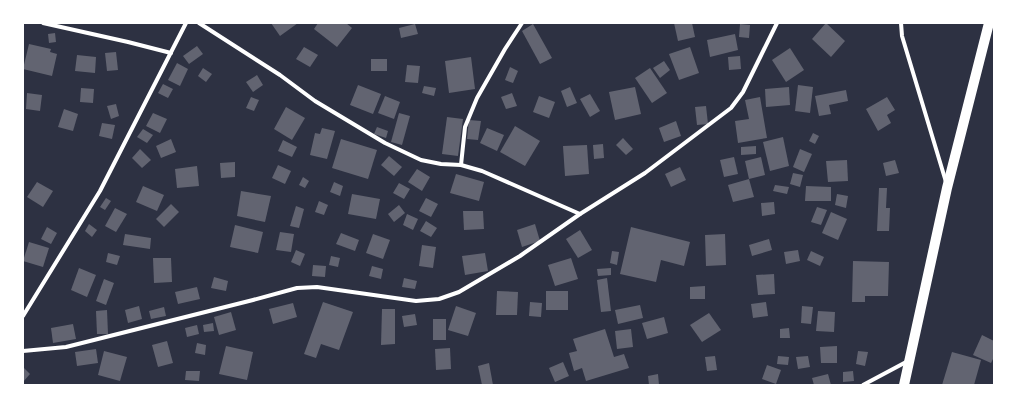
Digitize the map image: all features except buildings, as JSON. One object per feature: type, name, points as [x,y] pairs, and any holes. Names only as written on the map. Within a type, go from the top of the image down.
[{"type":"main road","points":[[904,385],[947,188],[989,23]]},
{"type":"street","points":[[43,23],[170,53]]},
{"type":"street","points":[[23,316],[100,191],[186,23]]},
{"type":"street","points":[[199,23],[280,75],[315,101],[385,143],[420,160],[461,166],[482,171],[580,214]]},
{"type":"street","points":[[461,166],[465,127],[477,98],[522,23]]},
{"type":"street","points":[[23,351],[66,346],[297,288],[317,287],[416,301],[438,299],[460,292],[520,256],[580,214],[645,173],[731,108],[743,92],[777,23]]},
{"type":"street","points":[[901,23],[902,36],[947,188]]},
{"type":"street","points":[[863,385],[910,359]]}]
